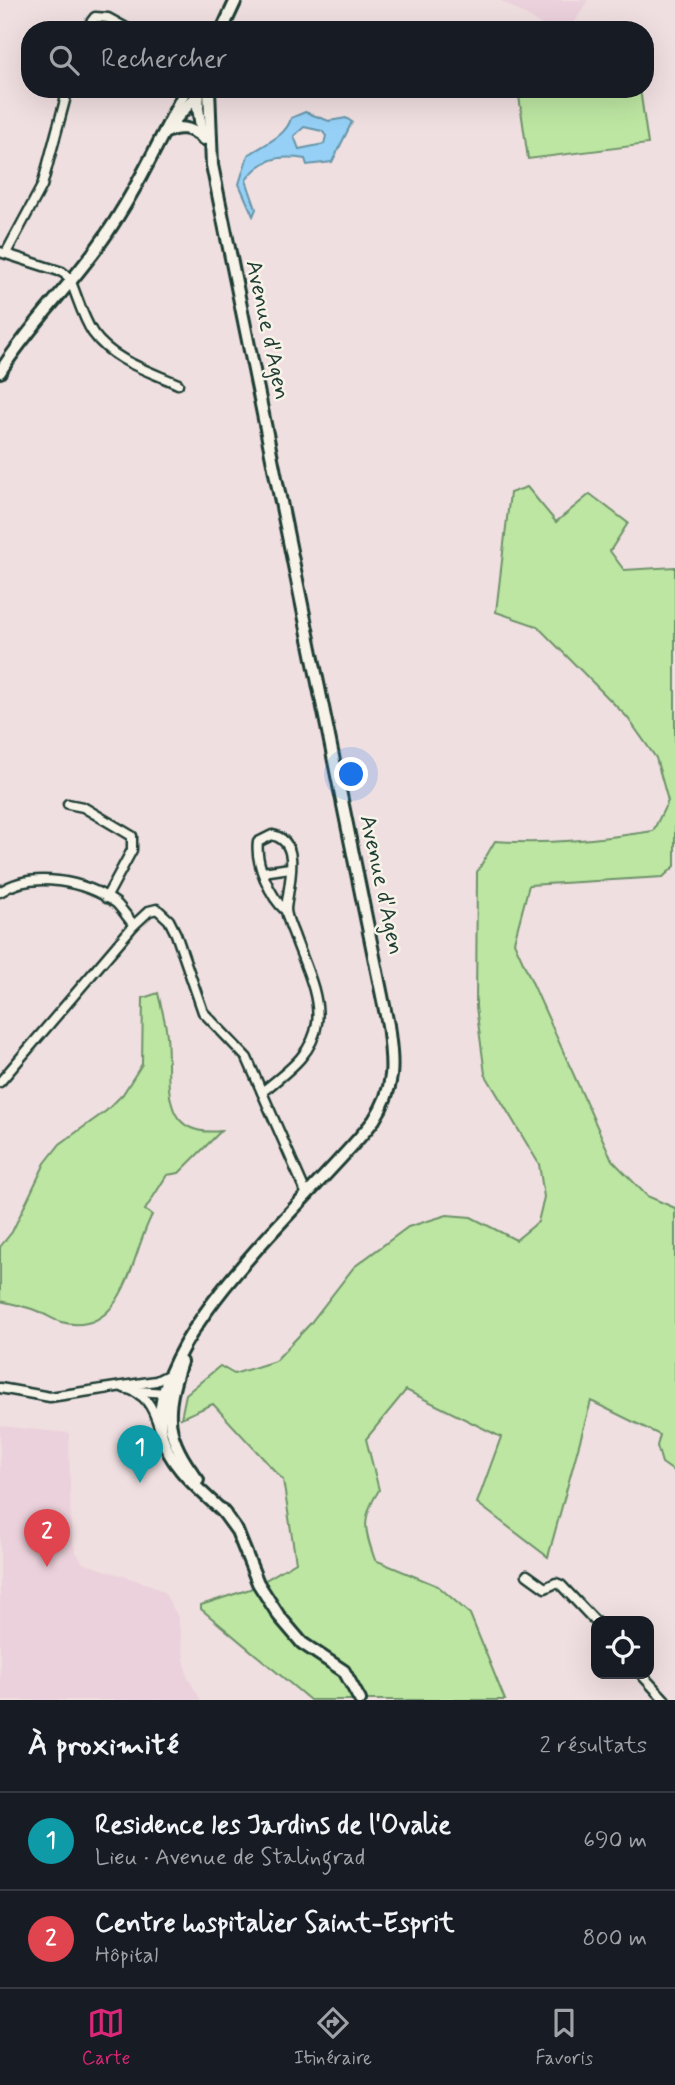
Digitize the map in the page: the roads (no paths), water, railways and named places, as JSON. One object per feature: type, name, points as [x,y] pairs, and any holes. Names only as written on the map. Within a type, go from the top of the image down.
[{"type":"main road","points":[[226,21],[235,3]]},
{"type":"main road","points":[[0,372],[24,336],[71,281],[125,204],[164,133],[192,98]]},
{"type":"main road","points":[[197,98],[203,138],[212,165]]},
{"type":"main road","points":[[200,98],[208,108],[212,165]]},
{"type":"main road","points":[[164,133],[173,128],[188,128],[203,138]]},
{"type":"main road","name":"Avenue d'Agen","points":[[166,1388],[187,1343],[234,1276],[370,1126],[383,1105],[392,1080],[391,1045],[212,165]]},
{"type":"main road","points":[[166,1388],[159,1412],[162,1433],[173,1461],[225,1514]]},
{"type":"main road","points":[[166,1388],[168,1418],[174,1445],[225,1514],[243,1544],[258,1583],[279,1616],[302,1643],[334,1661],[344,1671],[360,1700]]},
{"type":"street","points":[[91,21],[96,13],[114,21]]},
{"type":"street","points":[[66,98],[42,186],[3,253],[62,272],[71,281],[94,334],[111,351],[133,365],[178,384]]},
{"type":"street","points":[[68,804],[83,807],[132,836],[132,850],[106,898]]},
{"type":"street","points":[[262,1092],[303,1056],[318,1021],[314,996],[286,911],[289,844],[283,837],[272,835],[257,846],[263,872],[278,905],[286,911]]},
{"type":"street","points":[[263,872],[290,867]]},
{"type":"street","points":[[0,892],[18,883],[44,880],[64,882],[116,904],[134,925]]},
{"type":"street","points":[[0,1082],[134,925],[154,909],[162,911],[169,920],[203,1012],[247,1058],[307,1195]]},
{"type":"street","points":[[0,1388],[44,1397],[146,1383],[166,1388]]},
{"type":"street","points":[[146,1383],[166,1388]]},
{"type":"street","points":[[93,1389],[138,1391],[166,1388]]},
{"type":"street","points":[[138,1391],[151,1405],[162,1433]]},
{"type":"street","points":[[527,1575],[545,1588],[555,1583],[561,1585],[591,1617]]},
{"type":"street","points":[[646,1679],[665,1700]]},
{"type":"water","points":[[305,112],[329,121],[346,118],[352,122],[332,162],[307,165],[305,159],[279,158],[258,167],[246,180],[256,209],[253,216],[239,184],[248,155],[280,135],[291,118]],"holes":[[[304,127],[322,131],[326,136],[324,144],[299,149],[294,136]]]},
{"type":"place","name":"Residence les Jardins de l'Ovalie","points":[[140,1483]]},
{"type":"place","name":"Centre hospitalier Saint-Esprit","points":[[47,1567]]}]
